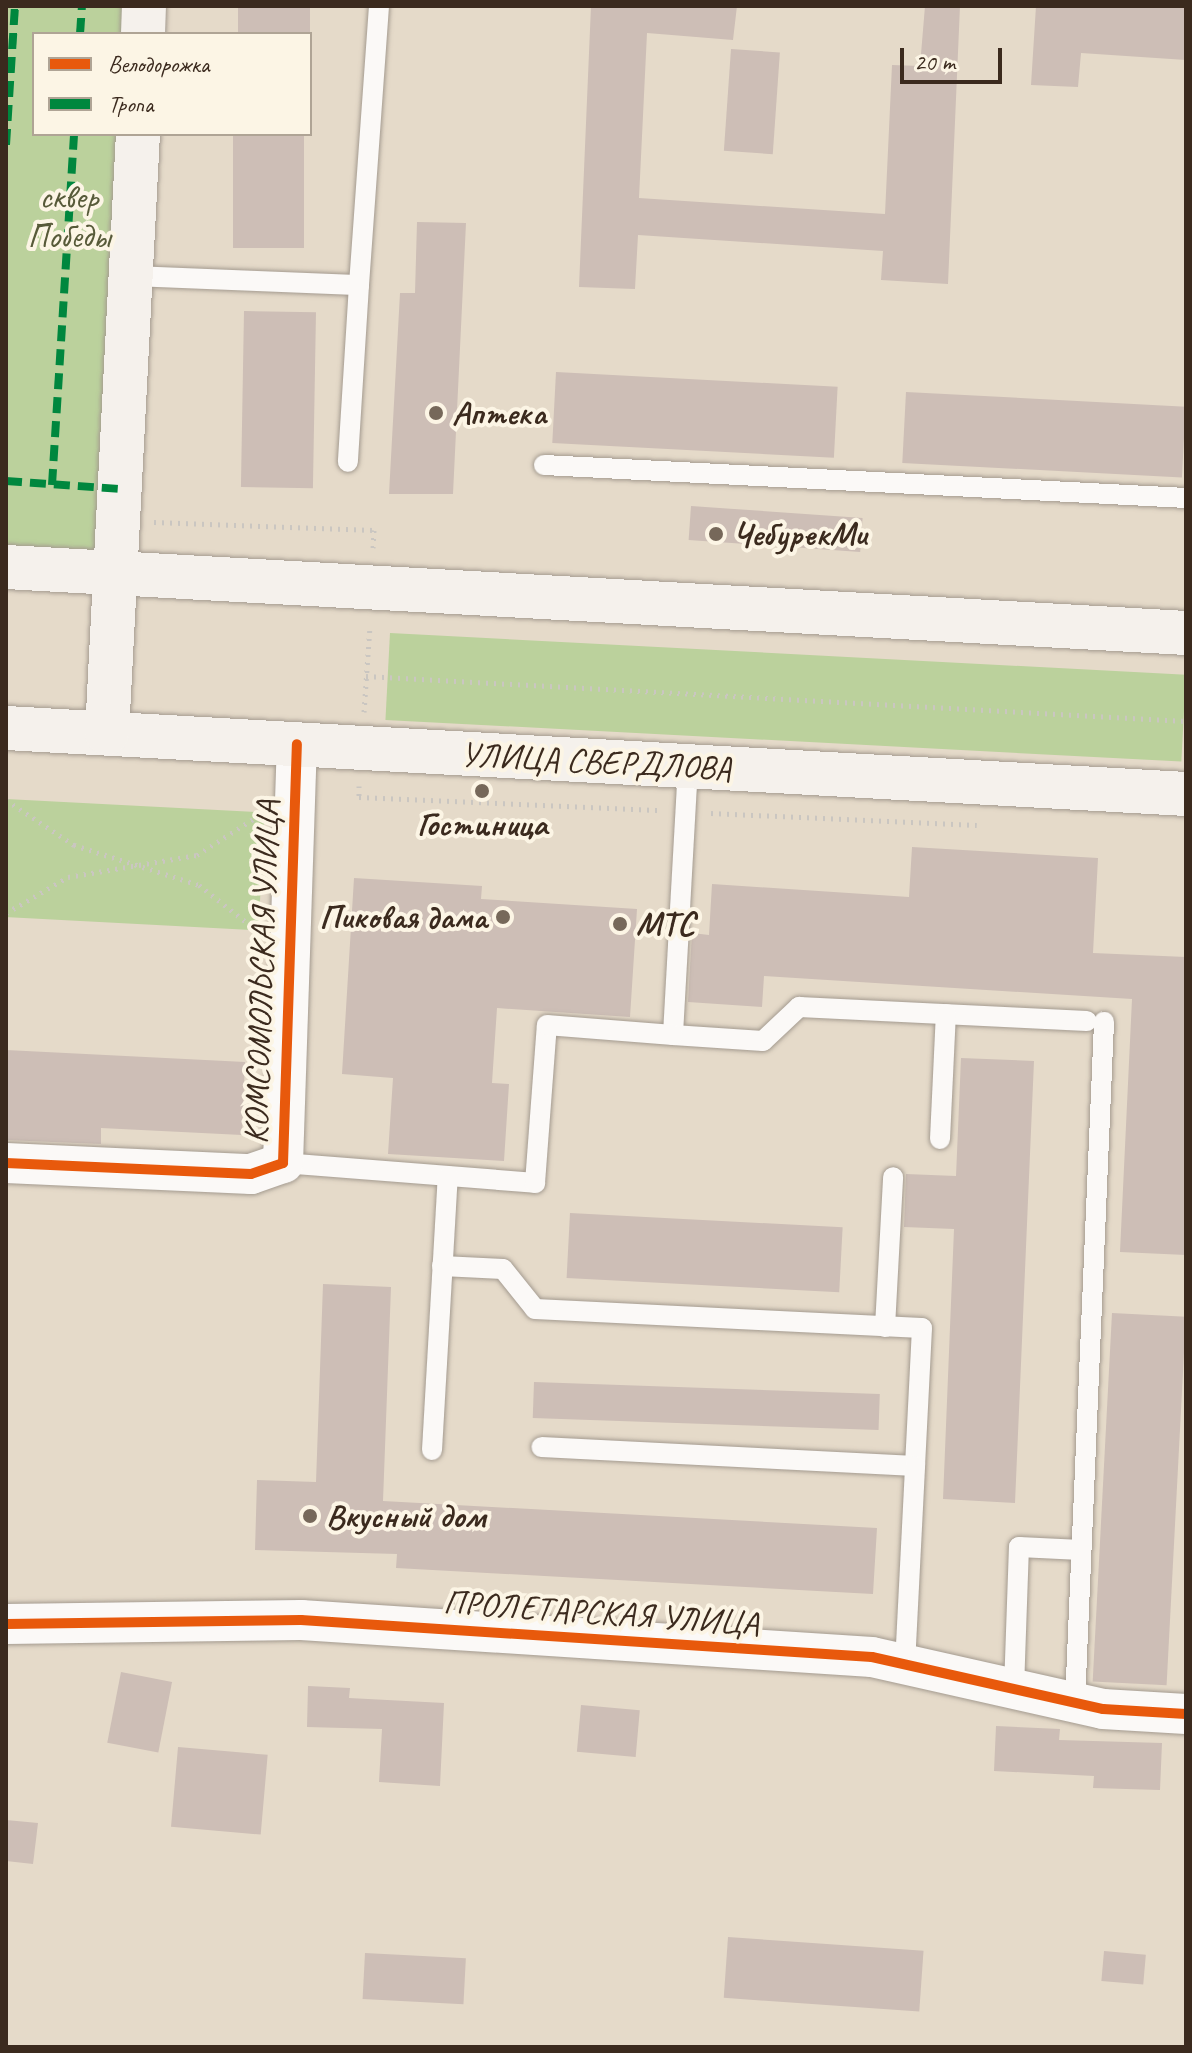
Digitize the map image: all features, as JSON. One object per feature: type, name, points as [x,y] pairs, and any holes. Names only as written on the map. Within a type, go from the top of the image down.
[{"type":"main road","points":[[143,32],[144,6]]},
{"type":"main road","points":[[107,733],[138,136]]},
{"type":"main road","points":[[6,567],[1186,633]]},
{"type":"main road","name":"УЛИЦА СВЕРДЛОВА","points":[[6,728],[1186,794]]},
{"type":"street","name":"КОМСОМОЛЬСКАЯ УЛИЦА","points":[[6,1163],[251,1174],[283,1163],[297,744]]},
{"type":"street","name":"ПРОЛЕТАРСКАЯ УЛИЦА","points":[[6,1624],[301,1620],[872,1657],[1075,1703],[1186,1714]]},
{"type":"lane","points":[[348,462],[379,6]]},
{"type":"lane","points":[[130,276],[359,285]]},
{"type":"lane","points":[[544,465],[1186,498]]},
{"type":"lane","points":[[673,1035],[688,766]]},
{"type":"lane","points":[[283,1163],[535,1183],[547,1025],[763,1041],[799,1007],[1096,1021],[1075,1703]]},
{"type":"lane","points":[[940,1139],[946,1014]]},
{"type":"lane","points":[[432,1450],[448,1176]]},
{"type":"lane","points":[[885,1327],[893,1177]]},
{"type":"lane","points":[[442,1266],[503,1269],[535,1309],[922,1328],[905,1665]]},
{"type":"lane","points":[[541,1447],[915,1466]]},
{"type":"lane","points":[[1014,1689],[1019,1547],[1081,1550]]},
{"type":"path","points":[[366,676],[1186,721]]},
{"type":"path","points":[[6,800],[74,845],[199,885],[259,932]]},
{"type":"path","points":[[6,913],[68,877],[197,855],[265,811]]},
{"type":"green space","name":"сквер Победы","points":[[6,6],[144,6],[143,32],[32,32],[32,136],[138,136],[115,573],[6,567]]},
{"type":"green space","points":[[390,633],[1186,675],[1181,762],[385,720]]},
{"type":"green space","points":[[6,799],[265,813],[258,930],[6,917]]},
{"type":"building","points":[[238,6],[310,6],[310,32],[238,32]]},
{"type":"building","points":[[591,6],[737,6],[733,40],[647,33],[639,198],[885,214],[892,65],[920,66],[925,6],[960,6],[948,284],[881,280],[883,251],[638,235],[635,289],[579,287]]},
{"type":"building","points":[[1036,6],[1186,6],[1186,60],[1081,53],[1078,87],[1031,85]]},
{"type":"building","points":[[731,49],[780,52],[773,154],[724,151]]},
{"type":"building","points":[[233,136],[304,136],[304,248],[233,248]]},
{"type":"building","points":[[417,222],[466,223],[453,494],[389,494],[400,293],[415,293]]},
{"type":"building","points":[[244,311],[316,312],[313,488],[241,487]]},
{"type":"building","points":[[556,372],[838,387],[834,458],[552,443]]},
{"type":"building","points":[[906,392],[1186,407],[1182,478],[902,463]]},
{"type":"building","points":[[691,506],[863,518],[860,552],[689,540]]},
{"type":"building","points":[[912,847],[1098,858],[1093,953],[1186,957],[1186,1255],[1120,1252],[1132,999],[764,976],[762,1007],[688,1002],[692,933],[709,935],[712,884],[909,897]]},
{"type":"building","points":[[354,878],[482,886],[481,899],[637,909],[630,1017],[497,1008],[492,1083],[509,1084],[504,1161],[388,1154],[393,1078],[342,1074]]},
{"type":"building","points":[[6,1050],[245,1062],[242,1135],[101,1128],[101,1144],[6,1140]]},
{"type":"building","points":[[961,1058],[1034,1061],[1015,1503],[943,1499],[954,1229],[904,1227],[906,1174],[956,1176]]},
{"type":"building","points":[[570,1213],[843,1227],[839,1292],[567,1278]]},
{"type":"building","points":[[323,1284],[391,1287],[383,1501],[877,1528],[873,1594],[396,1568],[397,1554],[255,1550],[257,1480],[316,1482]]},
{"type":"building","points":[[1112,1313],[1186,1317],[1167,1685],[1093,1681]]},
{"type":"building","points":[[534,1382],[880,1394],[879,1430],[533,1418]]},
{"type":"building","points":[[121,1672],[172,1682],[158,1753],[107,1743]]},
{"type":"building","points":[[308,1686],[350,1688],[349,1698],[444,1703],[440,1786],[379,1782],[382,1729],[307,1727]]},
{"type":"building","points":[[581,1705],[640,1710],[636,1757],[577,1752]]},
{"type":"building","points":[[996,1726],[1060,1729],[1059,1740],[1162,1743],[1160,1790],[1093,1788],[1094,1776],[994,1771]]},
{"type":"building","points":[[178,1747],[268,1755],[261,1835],[171,1827]]},
{"type":"building","points":[[6,1820],[38,1823],[33,1864],[6,1861]]},
{"type":"building","points":[[728,1937],[924,1951],[919,2012],[724,1998]]},
{"type":"building","points":[[1104,1951],[1146,1955],[1143,1985],[1101,1981]]},
{"type":"building","points":[[365,1953],[466,1958],[463,2004],[363,1999]]},
{"type":"marked path","points":[[6,145],[15,6]]},
{"type":"marked path","points":[[80,32],[82,6]]},
{"type":"marked path","points":[[52,485],[74,136]]},
{"type":"marked path","points":[[6,481],[119,489]]},
{"type":"cycle path","points":[[6,1163],[251,1174],[283,1163],[297,744]]},
{"type":"cycle path","points":[[6,1624],[301,1620],[872,1657],[1103,1709],[1186,1714]]},
{"type":"place","name":"Аптека","points":[[436,413]]},
{"type":"place","name":"ЧебурекМи","points":[[716,534]]},
{"type":"place","name":"Гостиница","points":[[482,791]]},
{"type":"place","name":"Пиковая дама","points":[[503,917]]},
{"type":"place","name":"МТС","points":[[620,924]]},
{"type":"place","name":"Вкусный дом","points":[[310,1516]]}]
